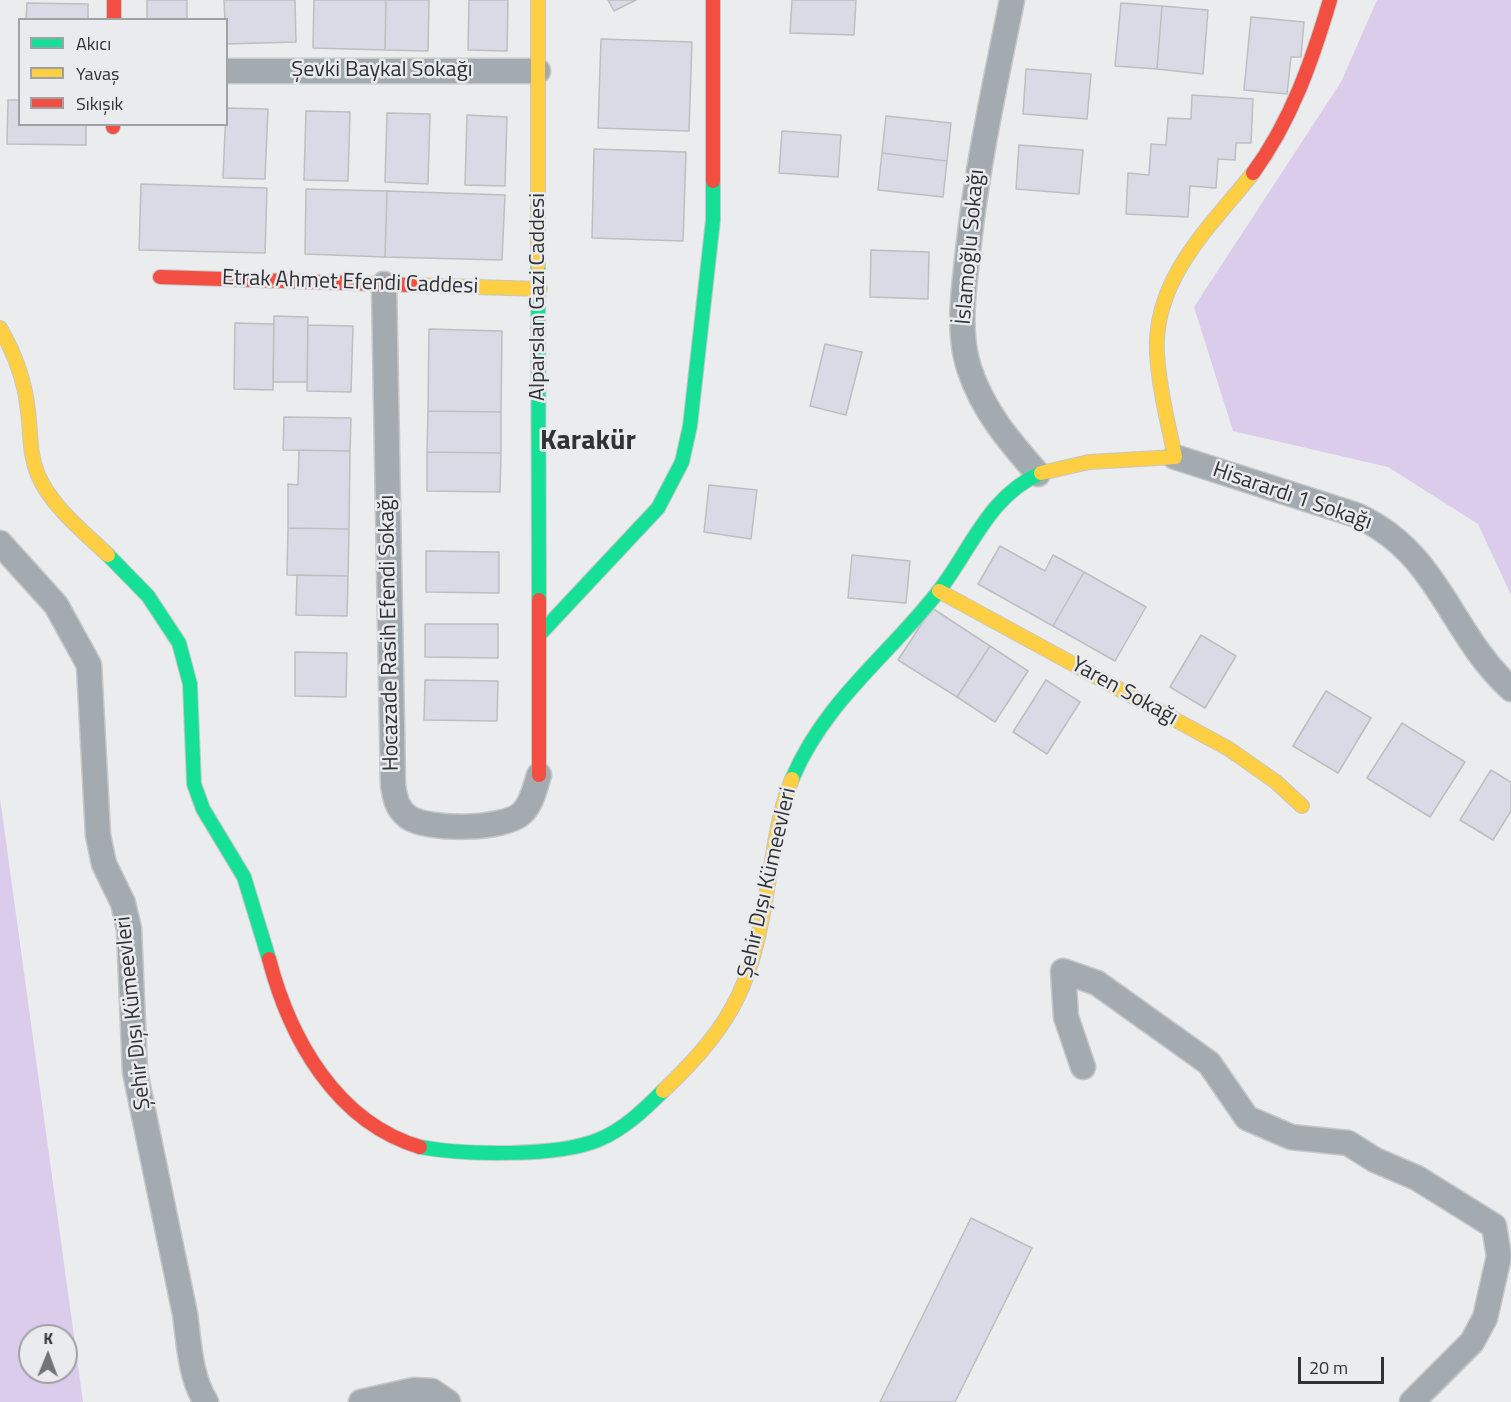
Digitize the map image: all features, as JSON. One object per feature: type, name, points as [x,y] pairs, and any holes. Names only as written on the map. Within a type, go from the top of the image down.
[{"type":"street","points":[[114,0],[114,18]]},
{"type":"street","name":"Alparslan Gazi Caddesi","points":[[538,0],[539,775]]},
{"type":"street","points":[[540,634],[658,508],[682,462],[690,426],[713,220],[713,0]]},
{"type":"street","name":"İslamoğlu Sokağı","points":[[1012,0],[976,176],[963,295],[963,335],[969,367],[981,399],[998,428],[1038,474]]},
{"type":"street","points":[[1175,457],[1156,344],[1162,307],[1168,290],[1185,262],[1267,153],[1294,106],[1310,69],[1330,0]]},
{"type":"street","name":"Şevki Baykal Sokağı","points":[[228,71],[538,72]]},
{"type":"street","name":"Etrak Ahmet Efendi Caddesi","points":[[160,277],[540,289]]},
{"type":"street","name":"Hocazade Rasih Efendi Sokağı","points":[[384,284],[393,785],[396,803],[409,818],[428,824],[470,826],[505,822],[522,813],[532,798],[539,775]]},
{"type":"street","name":"Şehir Dışı Kümeevleri","points":[[0,328],[14,351],[23,381],[31,451],[37,474],[76,526],[147,595],[171,626],[188,665],[193,698],[194,787],[243,874],[288,1018],[297,1036],[317,1069],[378,1129],[396,1140],[420,1147],[522,1151],[582,1145],[604,1138],[631,1121],[712,1038],[734,1009],[745,987],[757,942],[779,825],[790,782],[803,753],[833,706],[939,591],[997,502],[1016,486],[1038,474],[1074,464],[1175,457]]},
{"type":"street","name":"Hisarardı 1 Sokağı","points":[[1175,457],[1356,515],[1377,524],[1417,558],[1434,580],[1474,648],[1511,690]]},
{"type":"street","name":"Şehir Dışı Kümeevleri","points":[[0,543],[56,605],[89,665],[98,835],[104,864],[123,903],[129,929],[135,1072],[185,1314],[191,1354],[199,1391],[206,1402]]},
{"type":"street","name":"Yaren Sokağı","points":[[939,591],[1229,749],[1262,771],[1302,806]]},
{"type":"street","points":[[1083,1067],[1066,1017],[1064,971],[1096,983],[1209,1063],[1247,1118],[1291,1137],[1348,1143],[1375,1160],[1416,1178],[1494,1226],[1499,1256],[1485,1318],[1472,1342],[1412,1402]]},
{"type":"street","points":[[361,1402],[414,1390],[432,1391],[448,1402]]},
{"type":"shaded area","points":[[1377,0],[1511,0],[1511,595],[1478,524],[1388,467],[1233,431],[1194,307],[1341,82]]},
{"type":"shaded area","points":[[0,798],[72,1324],[18,1324],[18,1384],[78,1384],[78,1366],[83,1402],[0,1402]]},
{"type":"building","points":[[147,0],[187,0],[187,18],[147,18]]},
{"type":"building","points":[[224,0],[295,0],[296,42],[228,44],[228,18],[225,18]]},
{"type":"building","points":[[314,0],[386,0],[385,50],[313,48]]},
{"type":"building","points":[[386,0],[429,0],[428,51],[385,50]]},
{"type":"building","points":[[469,0],[508,0],[507,51],[468,50]]},
{"type":"building","points":[[608,0],[636,0],[614,11]]},
{"type":"building","points":[[792,0],[856,0],[854,35],[790,33]]},
{"type":"building","points":[[27,3],[88,4],[88,18],[26,18]]},
{"type":"building","points":[[1121,3],[1162,6],[1157,69],[1115,66]]},
{"type":"building","points":[[1162,6],[1208,10],[1203,74],[1157,69]]},
{"type":"building","points":[[1251,17],[1304,22],[1301,57],[1291,57],[1287,94],[1244,90]]},
{"type":"building","points":[[601,39],[692,42],[689,131],[598,128]]},
{"type":"building","points":[[1026,69],[1091,74],[1087,119],[1023,114]]},
{"type":"building","points":[[1192,95],[1253,99],[1251,143],[1236,143],[1235,160],[1218,159],[1216,188],[1190,186],[1188,217],[1126,214],[1128,173],[1149,175],[1151,144],[1166,145],[1168,118],[1191,119]]},
{"type":"building","points":[[8,100],[18,100],[18,126],[86,126],[86,145],[7,144]]},
{"type":"building","points":[[228,108],[268,109],[265,179],[223,178]]},
{"type":"building","points":[[306,111],[350,112],[348,181],[304,180]]},
{"type":"building","points":[[387,113],[430,114],[428,184],[385,182]]},
{"type":"building","points":[[467,115],[507,117],[505,186],[465,185]]},
{"type":"building","points":[[886,116],[951,123],[947,161],[882,153]]},
{"type":"building","points":[[782,131],[841,135],[838,177],[779,173]]},
{"type":"building","points":[[1019,145],[1083,150],[1079,194],[1016,189]]},
{"type":"building","points":[[594,149],[686,152],[683,241],[592,238]]},
{"type":"building","points":[[882,153],[947,161],[943,197],[878,190]]},
{"type":"building","points":[[141,184],[267,188],[265,253],[139,250]]},
{"type":"building","points":[[306,189],[387,191],[385,257],[305,254]]},
{"type":"building","points":[[387,191],[505,195],[502,260],[385,257]]},
{"type":"building","points":[[871,250],[929,252],[928,299],[870,297]]},
{"type":"building","points":[[274,316],[308,317],[307,382],[273,382]]},
{"type":"building","points":[[235,323],[274,324],[273,390],[234,389]]},
{"type":"building","points":[[308,325],[353,326],[351,392],[307,391]]},
{"type":"building","points":[[429,329],[502,331],[501,412],[428,411]]},
{"type":"building","points":[[825,344],[862,352],[846,415],[810,406]]},
{"type":"building","points":[[428,411],[501,412],[501,453],[427,452]]},
{"type":"building","points":[[284,417],[351,418],[350,451],[283,450]]},
{"type":"building","points":[[299,450],[350,451],[349,529],[288,528],[288,484],[298,485]]},
{"type":"building","points":[[427,452],[501,453],[500,492],[427,491]]},
{"type":"building","points":[[709,485],[757,490],[751,539],[704,532]]},
{"type":"building","points":[[288,528],[349,529],[348,576],[287,575]]},
{"type":"building","points":[[1000,546],[1045,571],[1053,555],[1084,572],[1053,626],[978,584]]},
{"type":"building","points":[[426,551],[499,552],[499,593],[426,592]]},
{"type":"building","points":[[852,555],[910,561],[906,603],[848,598]]},
{"type":"building","points":[[1084,572],[1146,607],[1115,661],[1053,626]]},
{"type":"building","points":[[297,575],[348,576],[347,616],[296,615]]},
{"type":"building","points":[[932,608],[990,646],[957,697],[898,660]]},
{"type":"building","points":[[425,624],[498,624],[498,658],[425,657]]},
{"type":"building","points":[[1201,635],[1236,656],[1205,708],[1170,687]]},
{"type":"building","points":[[990,646],[1028,671],[995,722],[957,697]]},
{"type":"building","points":[[295,652],[347,653],[346,697],[295,696]]},
{"type":"building","points":[[425,680],[498,681],[497,721],[424,720]]},
{"type":"building","points":[[1046,680],[1080,702],[1047,754],[1013,732]]},
{"type":"building","points":[[1326,691],[1371,718],[1338,773],[1293,746]]},
{"type":"building","points":[[1402,723],[1465,762],[1430,817],[1367,778]]},
{"type":"building","points":[[1491,770],[1511,782],[1511,811],[1493,840],[1460,820]]},
{"type":"building","points":[[971,1218],[1032,1248],[955,1402],[880,1402]]},
{"type":"traffic: fast","points":[[540,634],[658,508],[682,462],[690,426],[713,220],[713,181]]},
{"type":"traffic: fast","points":[[538,265],[539,600]]},
{"type":"traffic: fast","points":[[792,779],[806,751],[839,703],[938,592],[994,510],[1007,495],[1041,473]]},
{"type":"traffic: fast","points":[[108,555],[148,596],[179,643],[190,684],[194,784],[203,809],[244,877],[269,959]]},
{"type":"traffic: fast","points":[[420,1147],[461,1152],[510,1153],[580,1146],[616,1131],[663,1091]]},
{"type":"traffic: slow","points":[[538,0],[538,265]]},
{"type":"traffic: slow","points":[[1041,473],[1089,462],[1175,457],[1157,353],[1158,326],[1164,301],[1187,256],[1253,173]]},
{"type":"traffic: slow","points":[[411,285],[540,289]]},
{"type":"traffic: slow","points":[[0,328],[22,378],[27,400],[32,451],[38,475],[60,508],[108,555]]},
{"type":"traffic: slow","points":[[939,591],[1229,749],[1276,782],[1302,806]]},
{"type":"traffic: slow","points":[[663,1091],[689,1065],[726,1019],[748,971],[763,913],[778,828],[792,779]]},
{"type":"traffic: jam","points":[[114,0],[114,18]]},
{"type":"traffic: jam","points":[[713,0],[713,181]]},
{"type":"traffic: jam","points":[[1253,173],[1279,133],[1299,90],[1330,0]]},
{"type":"traffic: jam","points":[[160,277],[411,285]]},
{"type":"traffic: jam","points":[[539,600],[539,775]]},
{"type":"traffic: jam","points":[[269,959],[290,1019],[321,1074],[341,1098],[364,1118],[390,1135],[420,1147]]},
{"type":"district","name":"Karakür","points":[[588,442]]}]
